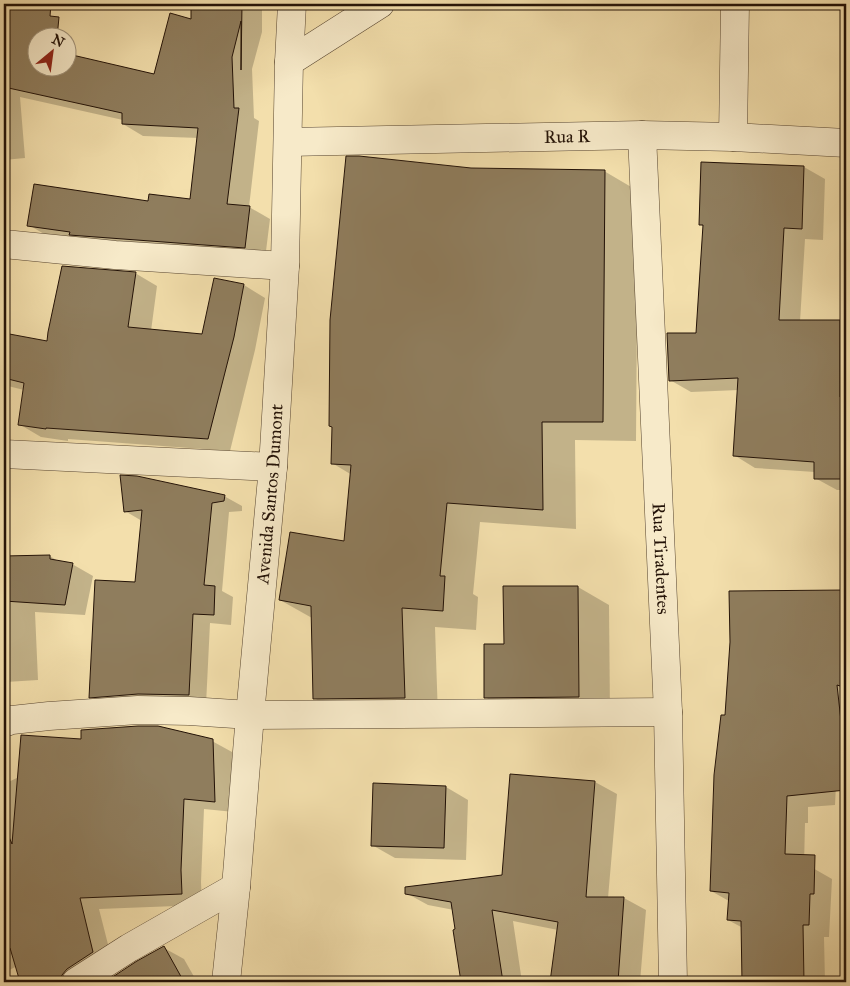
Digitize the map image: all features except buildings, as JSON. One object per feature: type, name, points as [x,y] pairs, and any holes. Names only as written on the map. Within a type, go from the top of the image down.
[{"type":"street","name":"Avenida Santos Dumont","points":[[226,982],[273,466],[284,266],[292,4]]},
{"type":"street","points":[[289,62],[380,4]]},
{"type":"street","points":[[733,137],[735,4]]},
{"type":"street","name":"Rua R","points":[[288,142],[642,135],[733,137],[846,143]]},
{"type":"street","name":"Rua Tiradentes","points":[[642,135],[668,712],[673,982]]},
{"type":"street","points":[[4,244],[115,255],[284,266]]},
{"type":"street","points":[[4,454],[273,466]]},
{"type":"street","points":[[4,723],[12,720],[50,716],[138,710],[189,710],[250,715],[668,712]]},
{"type":"street","points":[[76,982],[129,948],[236,887]]}]
